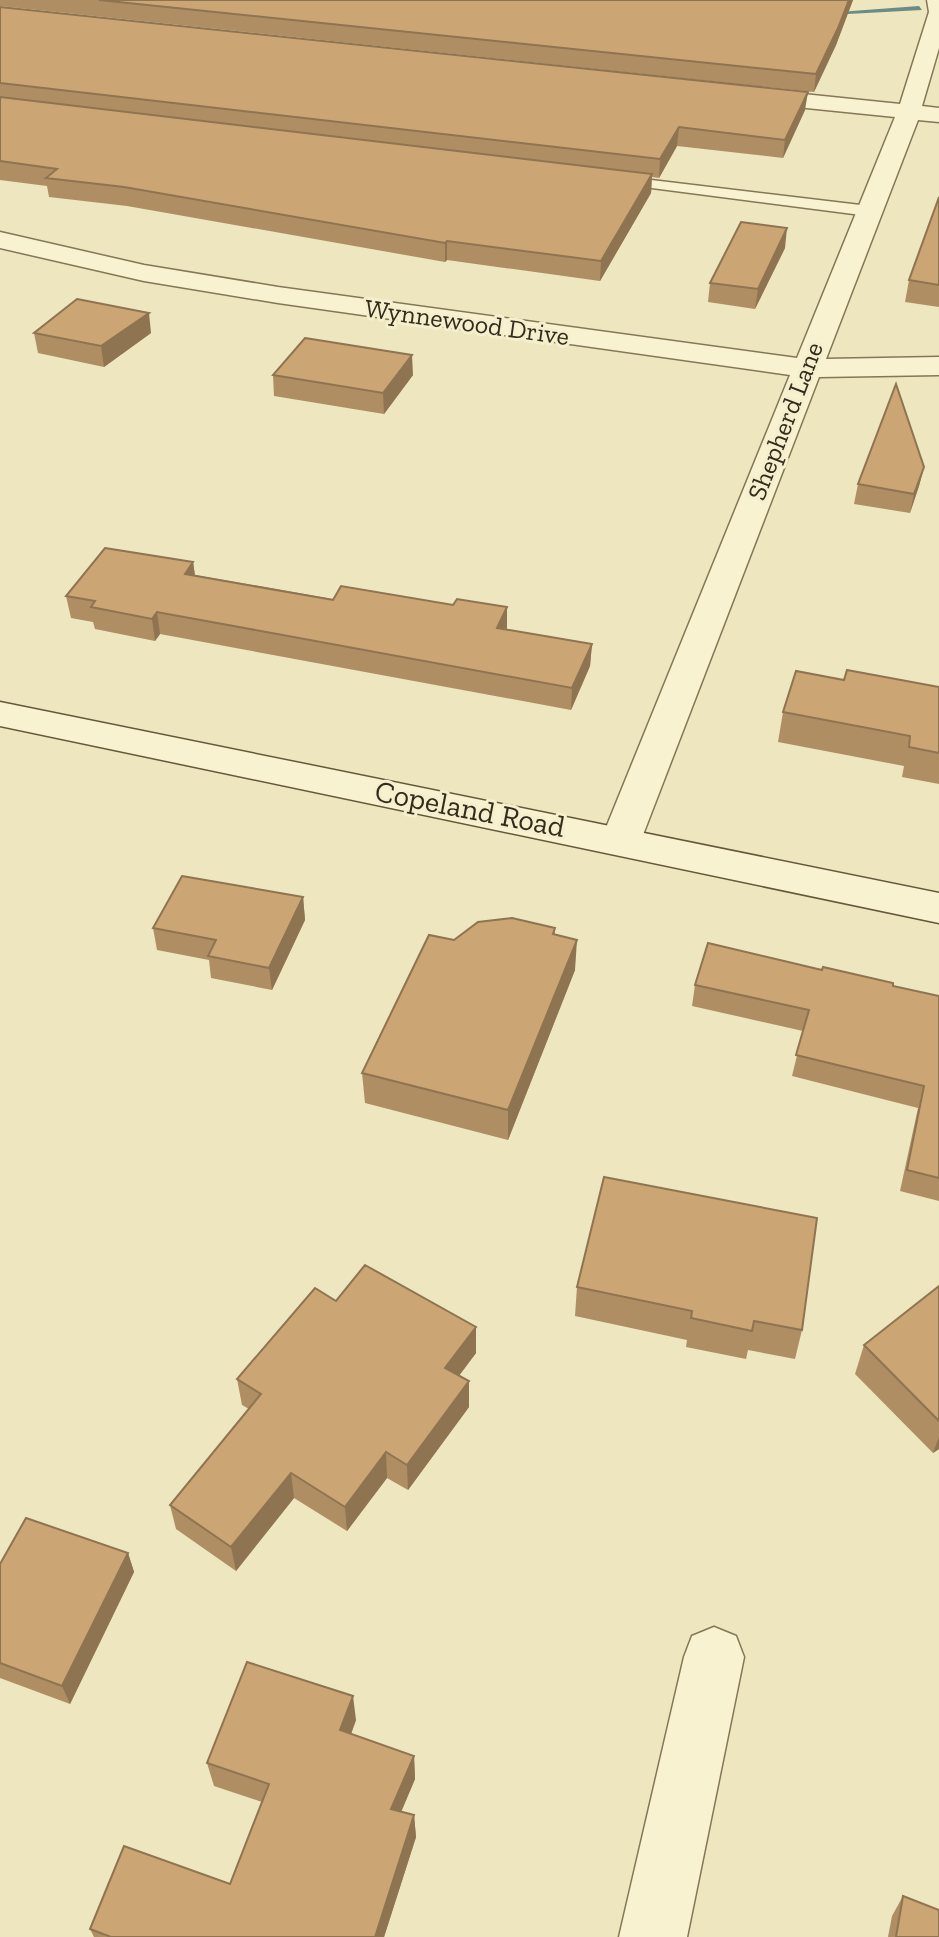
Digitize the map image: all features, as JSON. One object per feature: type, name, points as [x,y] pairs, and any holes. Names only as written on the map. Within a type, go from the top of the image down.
[{"type":"street","name":"Shepherd Lane","points":[[621,840],[869,211],[924,114],[939,12],[937,0]]},
{"type":"street","points":[[721,92],[924,114]]},
{"type":"street","name":"Wynnewood Drive","points":[[0,240],[144,273],[278,295],[806,368],[939,366]]},
{"type":"street","name":"Copeland Road","points":[[0,714],[939,908]]},
{"type":"street","points":[[653,1937],[714,1657]]},
{"type":"lane","points":[[600,178],[869,211]]},
{"type":"building","points":[[99,0],[849,0],[816,74]]},
{"type":"building","points":[[0,7],[808,92],[785,140],[679,127],[660,159],[0,83]]},
{"type":"building","points":[[0,97],[652,174],[601,261],[445,243],[124,187],[46,178],[57,169],[0,161]]},
{"type":"building","points":[[939,197],[939,285],[909,280]]},
{"type":"building","points":[[741,222],[787,228],[758,289],[710,283]]},
{"type":"building","points":[[77,299],[149,313],[101,346],[34,333]]},
{"type":"building","points":[[305,338],[412,355],[383,393],[273,375]]},
{"type":"building","points":[[896,384],[924,467],[914,494],[858,484]]},
{"type":"building","points":[[105,548],[193,562],[185,574],[333,600],[341,586],[453,605],[457,599],[507,607],[497,628],[592,644],[572,688],[157,612],[152,619],[91,607],[95,601],[66,596]]},
{"type":"building","points":[[847,670],[939,687],[939,753],[909,747],[910,736],[783,712],[796,671],[844,680]]},
{"type":"building","points":[[182,876],[303,897],[269,968],[208,956],[216,940],[153,928]]},
{"type":"building","points":[[512,918],[555,928],[553,934],[577,940],[508,1110],[362,1073],[429,935],[454,940],[478,922]]},
{"type":"building","points":[[708,943],[939,996],[939,1178],[907,1170],[924,1086],[796,1055],[809,1010],[695,985]]},
{"type":"building","points":[[604,1177],[817,1218],[802,1330],[754,1321],[752,1331],[691,1318],[692,1311],[577,1287]]},
{"type":"building","points":[[365,1265],[476,1327],[445,1368],[469,1381],[407,1465],[386,1452],[345,1507],[291,1473],[231,1547],[170,1505],[261,1394],[237,1379],[315,1288],[336,1301]]},
{"type":"building","points":[[939,1286],[939,1421],[864,1345]]},
{"type":"building","points":[[26,1518],[128,1553],[62,1686],[0,1663],[0,1564]]},
{"type":"building","points":[[247,1662],[353,1696],[340,1730],[414,1756],[391,1809],[414,1815],[375,1937],[111,1937],[90,1929],[124,1846],[230,1884],[269,1784],[207,1763]]},
{"type":"building","points":[[903,1896],[939,1910],[939,1937],[896,1937]]},
{"type":"waterway","points":[[829,13],[919,8]]}]
